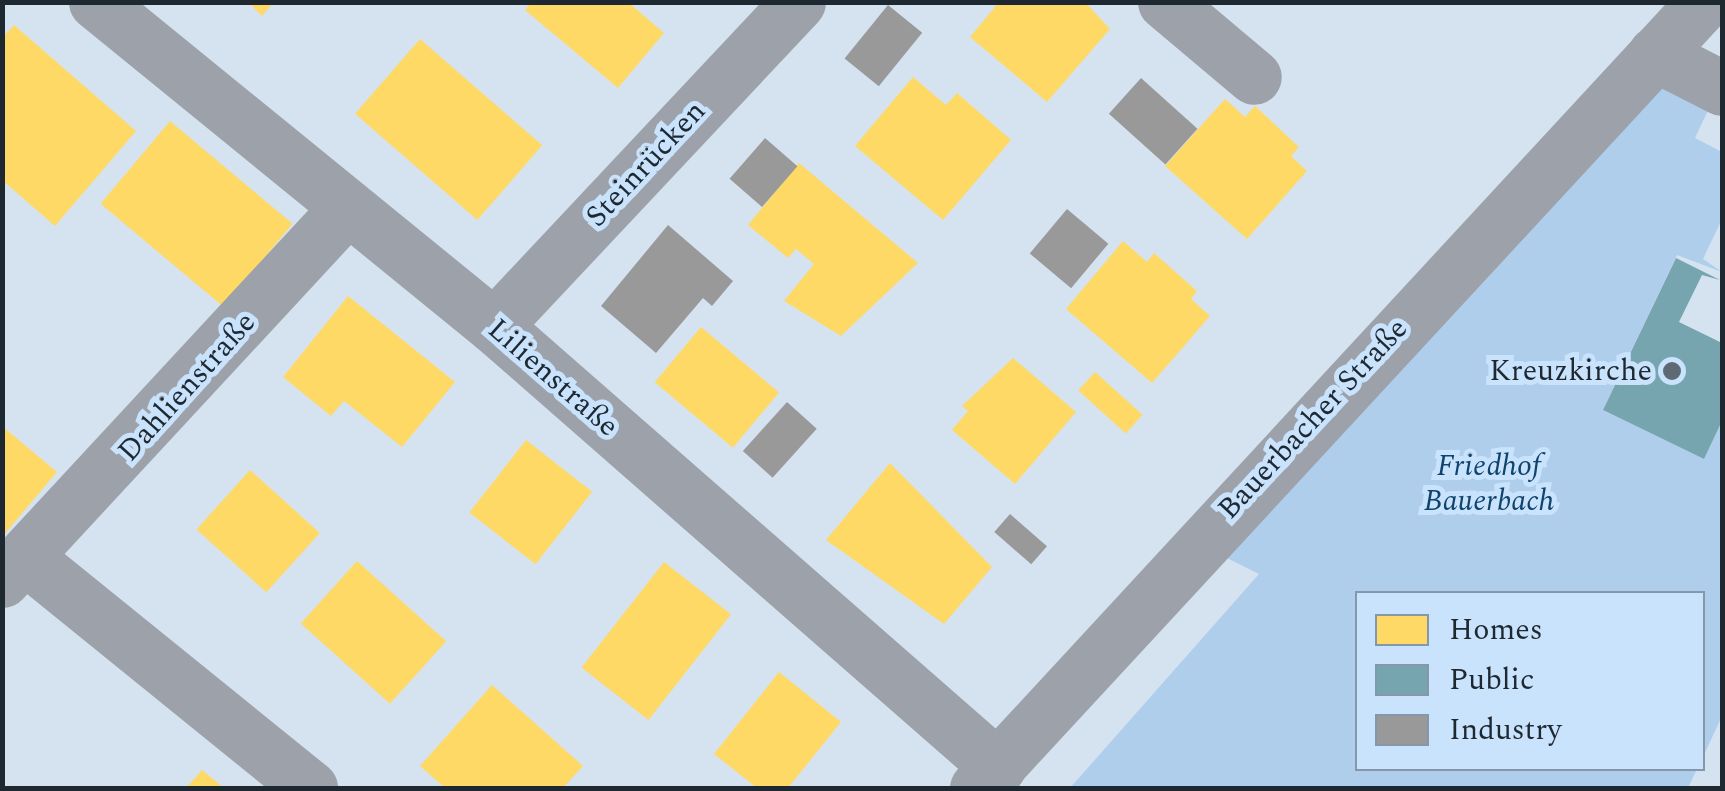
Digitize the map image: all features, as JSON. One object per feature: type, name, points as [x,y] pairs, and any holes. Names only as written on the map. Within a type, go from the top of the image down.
[{"type":"street","name":"Lilienstraße","points":[[96,2],[344,211],[494,326],[988,778]]},
{"type":"street","name":"Steinrücken","points":[[494,326],[798,2]]},
{"type":"street","points":[[1165,2],[1254,76]]},
{"type":"street","name":"Bauerbacher Straße","points":[[988,778],[1704,2]]},
{"type":"street","points":[[1654,54],[1722,88]]},
{"type":"street","name":"Dahlienstraße","points":[[310,788],[14,568],[344,211]]},
{"type":"green space","name":"Friedhof Bauerbach","points":[[1664,86],[1712,102],[1695,138],[1722,152],[1722,219],[1703,259],[1722,272],[1677,255],[1603,410],[1704,459],[1722,421],[1722,716],[1705,753],[1705,591],[1355,591],[1355,771],[1696,771],[1688,788],[1070,788],[1259,574],[1225,557]]},
{"type":"building: Homes","points":[[248,2],[274,2],[262,16]]},
{"type":"building: Homes","points":[[531,2],[628,2],[664,33],[618,88],[525,10]]},
{"type":"building: Homes","points":[[999,2],[1085,2],[1110,29],[1047,102],[970,37]]},
{"type":"building: Homes","points":[[14,25],[136,131],[55,226],[2,180],[2,38]]},
{"type":"building: Homes","points":[[420,39],[542,145],[477,220],[355,114]]},
{"type":"building: Homes","points":[[913,77],[946,105],[957,93],[1011,140],[943,220],[855,146]]},
{"type":"building: Homes","points":[[1225,99],[1245,117],[1255,106],[1299,147],[1291,156],[1307,171],[1247,239],[1165,166]]},
{"type":"building: Homes","points":[[170,121],[293,224],[223,307],[101,204]]},
{"type":"building: Homes","points":[[799,163],[918,263],[841,336],[784,301],[814,264],[796,249],[788,258],[748,225]]},
{"type":"building: Homes","points":[[1123,241],[1147,262],[1154,253],[1197,291],[1191,299],[1210,316],[1152,383],[1066,309]]},
{"type":"building: Homes","points":[[348,296],[455,382],[402,447],[344,401],[331,416],[283,377]]},
{"type":"building: Homes","points":[[701,327],[779,393],[733,448],[655,382]]},
{"type":"building: Homes","points":[[1013,358],[1076,412],[1015,484],[952,430],[968,411],[962,406]]},
{"type":"building: Homes","points":[[1095,372],[1143,415],[1126,433],[1078,391]]},
{"type":"building: Homes","points":[[2,426],[57,472],[2,537]]},
{"type":"building: Homes","points":[[526,440],[592,492],[536,564],[469,512]]},
{"type":"building: Homes","points":[[890,463],[992,567],[944,624],[826,540]]},
{"type":"building: Homes","points":[[250,470],[320,533],[266,592],[196,529]]},
{"type":"building: Homes","points":[[357,561],[446,641],[390,704],[301,623]]},
{"type":"building: Homes","points":[[664,562],[731,614],[648,720],[582,668]]},
{"type":"building: Homes","points":[[779,672],[841,722],[788,788],[757,788],[714,754]]},
{"type":"building: Homes","points":[[492,685],[583,766],[563,788],[445,788],[420,766]]},
{"type":"building: Homes","points":[[202,770],[224,788],[186,788]]},
{"type":"building: Public","name":"Kreuzkirche","points":[[1676,258],[1720,280],[1702,275],[1679,322],[1722,343],[1722,421],[1704,459],[1603,410]]},
{"type":"building: Industry","points":[[888,5],[922,33],[879,86],[845,59]]},
{"type":"building: Industry","points":[[1141,78],[1197,129],[1165,165],[1109,114]]},
{"type":"building: Industry","points":[[765,138],[797,166],[762,207],[730,179]]},
{"type":"building: Industry","points":[[1067,209],[1108,244],[1071,288],[1030,253]]},
{"type":"building: Industry","points":[[668,225],[733,281],[712,306],[703,298],[656,353],[601,306]]},
{"type":"building: Industry","points":[[787,402],[817,429],[773,478],[743,451]]},
{"type":"building: Industry","points":[[1010,514],[1047,546],[1031,564],[994,532]]},
{"type":"place","name":"Kreuzkirche","points":[[1672,371]]}]
